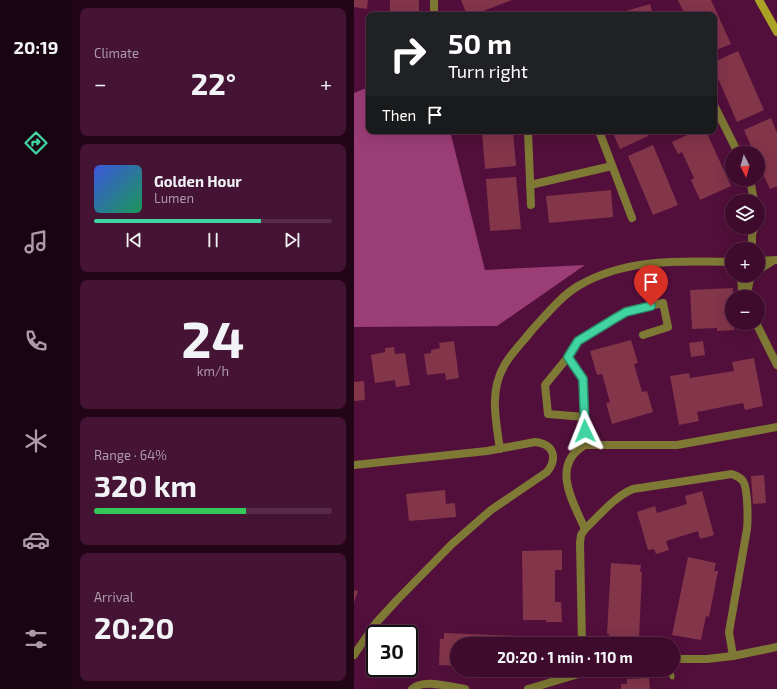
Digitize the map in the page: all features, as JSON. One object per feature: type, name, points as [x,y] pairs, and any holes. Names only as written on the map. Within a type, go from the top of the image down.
[{"type":"main road","points":[[759,0],[776,27]]},
{"type":"street","points":[[434,0],[434,12]]},
{"type":"street","points":[[717,111],[734,146]]},
{"type":"street","points":[[528,134],[531,205]]},
{"type":"street","points":[[599,134],[632,218]]},
{"type":"street","points":[[530,185],[612,166]]},
{"type":"street","points":[[765,261],[775,260]]},
{"type":"street","points":[[765,266],[775,260]]},
{"type":"street","points":[[500,449],[494,402],[495,388],[500,374],[514,352],[546,314],[564,297],[577,287],[593,279],[642,264],[677,261],[725,262]]},
{"type":"street","points":[[585,417],[548,414],[545,385],[568,357],[578,341],[626,312],[663,303],[668,327],[643,334]]},
{"type":"street","points":[[760,330],[777,365]]},
{"type":"street","points":[[568,357],[583,379],[586,445]]},
{"type":"street","points":[[585,529],[570,495],[566,475],[567,465],[578,449],[586,445],[677,445],[777,427]]},
{"type":"street","points":[[354,465],[500,449],[535,442],[545,444],[552,451],[552,462],[547,472],[491,510],[452,544],[376,623],[354,655]]},
{"type":"street","points":[[582,637],[580,543],[581,535],[585,529],[619,497],[625,492],[633,489],[732,474],[740,477],[744,482],[746,490],[747,529],[729,632],[732,656]]},
{"type":"street","points":[[680,659],[707,659],[732,656],[777,647]]},
{"type":"street","points":[[528,689],[567,677]]},
{"type":"street","points":[[412,689],[418,685],[426,683],[464,689]]},
{"type":"shaded area","points":[[366,88],[366,134],[451,134],[485,270],[585,265],[497,326],[354,327],[354,93]]},
{"type":"building","points":[[354,0],[368,0],[367,9],[354,7]]},
{"type":"building","points":[[390,0],[419,0],[419,12],[390,12]]},
{"type":"building","points":[[461,0],[512,0],[481,12],[466,12]]},
{"type":"building","points":[[678,0],[711,0],[716,12],[684,12]]},
{"type":"building","points":[[650,4],[652,12],[622,12]]},
{"type":"building","points":[[717,13],[731,44],[717,50]]},
{"type":"building","points":[[738,51],[764,110],[737,122],[717,76],[717,61]]},
{"type":"building","points":[[771,118],[777,133],[777,186],[770,189],[765,178],[765,146],[751,146],[744,130]]},
{"type":"building","points":[[482,134],[513,134],[516,166],[485,169]]},
{"type":"building","points":[[613,134],[647,134],[648,136],[620,149]]},
{"type":"building","points":[[689,134],[707,134],[725,173],[725,186],[731,186],[700,200],[691,180],[694,178],[682,152],[678,154],[672,142]]},
{"type":"building","points":[[653,145],[678,205],[653,215],[628,156]]},
{"type":"building","points":[[516,177],[521,229],[490,231],[486,179]]},
{"type":"building","points":[[611,190],[613,217],[549,223],[546,196]]},
{"type":"building","points":[[733,288],[733,290],[725,290],[725,330],[734,330],[717,331],[717,328],[692,329],[690,290]]},
{"type":"building","points":[[631,340],[638,363],[634,364],[642,392],[647,391],[653,412],[612,424],[606,403],[610,402],[602,374],[597,375],[590,351]]},
{"type":"building","points":[[454,341],[459,378],[446,380],[445,373],[427,375],[424,354],[431,353],[431,350],[440,348],[439,343]]},
{"type":"building","points":[[703,341],[705,355],[691,357],[689,343]]},
{"type":"building","points":[[394,347],[395,354],[405,353],[410,385],[396,387],[395,380],[375,383],[371,355],[385,352],[385,348]]},
{"type":"building","points":[[754,358],[763,406],[745,410],[743,403],[697,412],[699,421],[679,425],[670,376],[689,373],[690,378],[734,371],[732,362]]},
{"type":"building","points":[[364,381],[365,400],[354,401],[354,382]]},
{"type":"building","points":[[764,475],[766,503],[753,504],[751,476]]},
{"type":"building","points":[[445,490],[446,504],[455,503],[456,517],[409,521],[406,494]]},
{"type":"building","points":[[702,491],[714,535],[700,539],[698,531],[666,541],[669,550],[656,554],[654,549],[648,550],[637,512],[655,506],[657,513],[687,504],[685,496]]},
{"type":"building","points":[[562,550],[562,570],[555,570],[555,602],[561,602],[562,622],[523,620],[522,551]]},
{"type":"building","points":[[688,557],[716,563],[714,571],[718,571],[709,617],[706,616],[701,640],[672,635]]},
{"type":"building","points":[[611,563],[641,565],[639,637],[609,637],[609,634],[607,634]]},
{"type":"building","points":[[354,590],[358,591],[354,603]]},
{"type":"building","points":[[444,633],[519,636],[450,637],[450,666],[439,665],[440,639],[444,639]]},
{"type":"building","points":[[649,678],[650,689],[621,689],[621,684],[627,684],[627,679]]},
{"type":"route","points":[[585,431],[583,379],[568,357],[578,341],[626,312],[651,306]]}]
